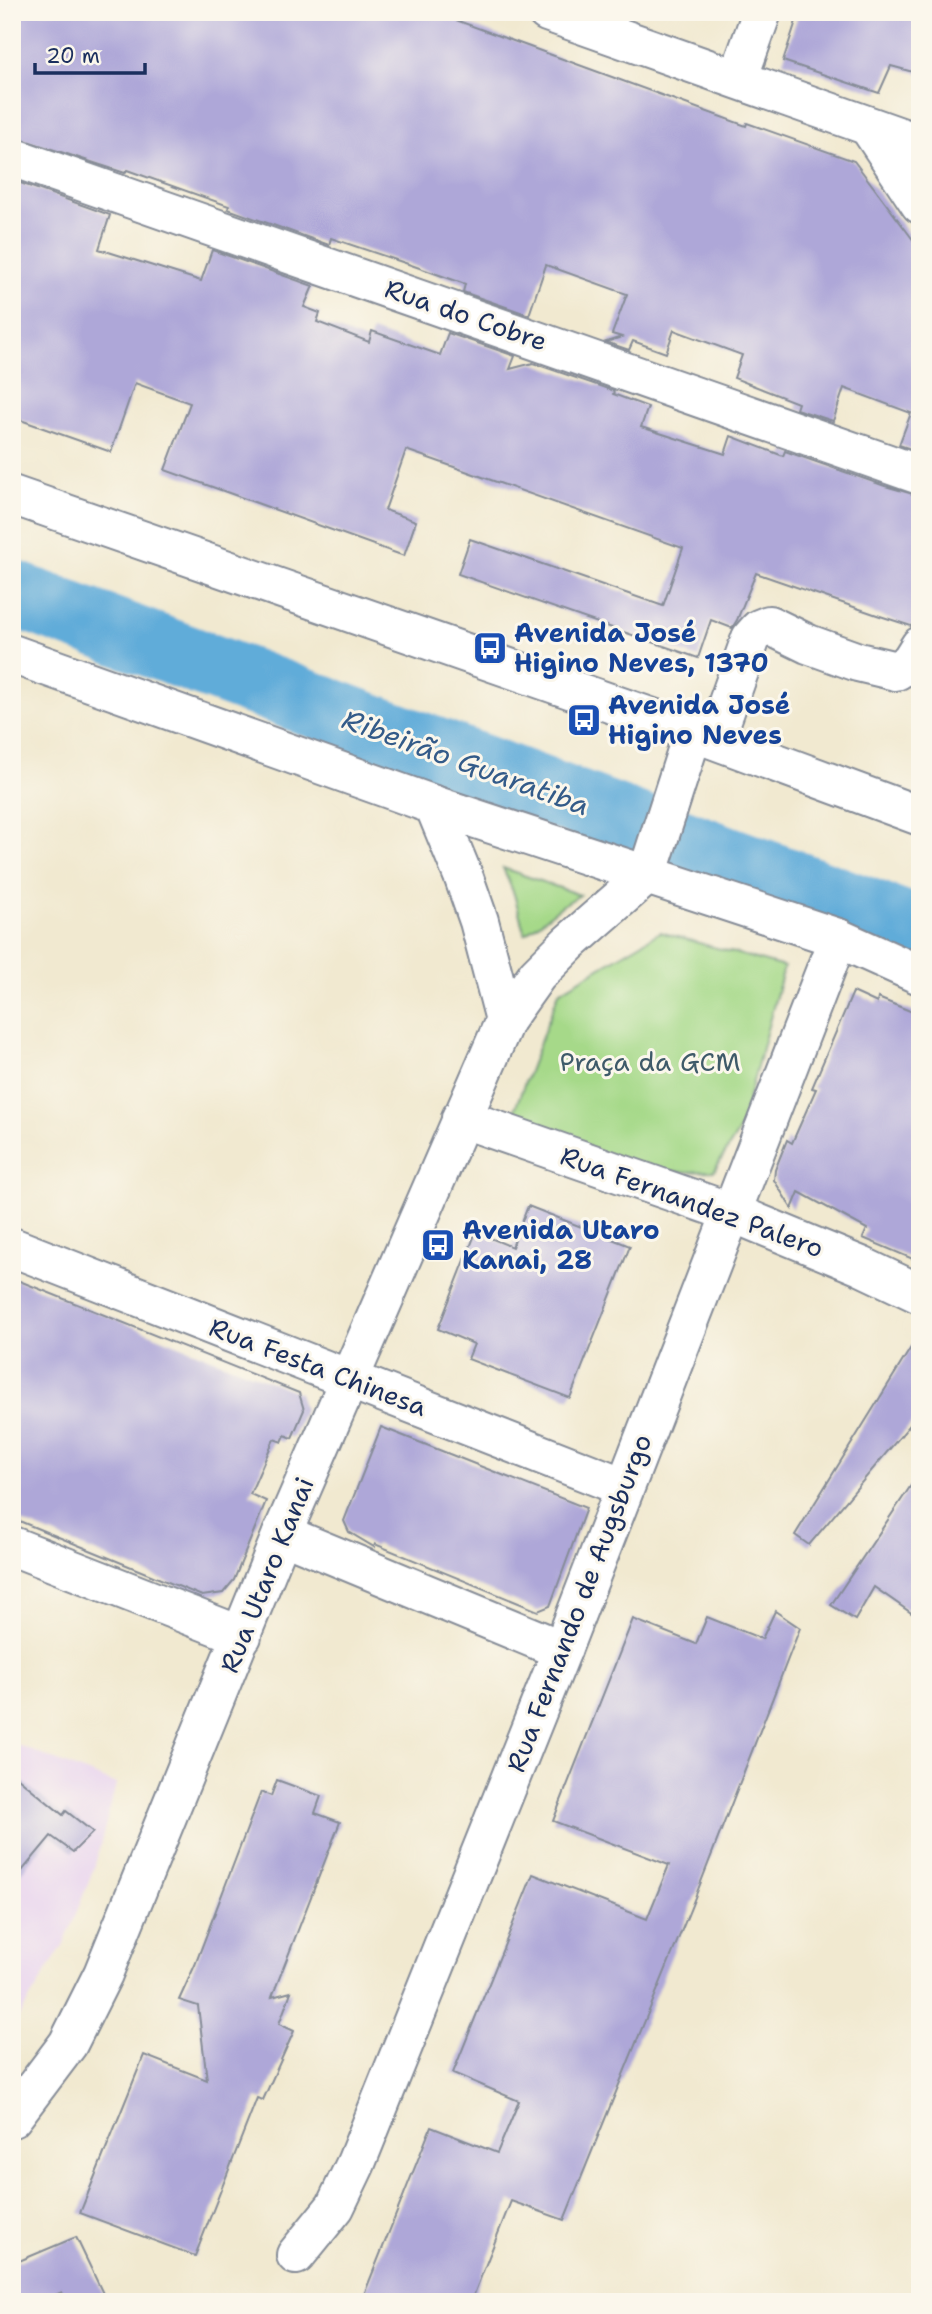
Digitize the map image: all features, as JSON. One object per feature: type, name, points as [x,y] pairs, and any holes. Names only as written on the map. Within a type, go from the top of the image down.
[{"type":"street","points":[[547,12],[920,144]]},
{"type":"street","points":[[738,79],[762,12]]},
{"type":"street","points":[[869,127],[920,204]]},
{"type":"street","name":"Rua do Cobre","points":[[12,157],[920,475]]},
{"type":"street","points":[[12,495],[704,735],[920,816]]},
{"type":"street","points":[[647,875],[682,769],[704,735],[751,638],[759,629],[769,625],[821,649],[896,671],[910,662],[920,646]]},
{"type":"street","points":[[12,654],[434,805],[838,938],[920,975]]},
{"type":"street","points":[[434,805],[475,910],[505,1020]]},
{"type":"street","name":"Rua Utaro Kanai","points":[[12,2118],[68,2044],[103,1974],[282,1534],[505,1020],[537,975],[569,943],[647,875]]},
{"type":"street","name":"Rua Fernando de Augsburgo","points":[[296,2255],[335,2207],[356,2163],[562,1650],[838,938]]},
{"type":"street","name":"Rua Fernandez Palero","points":[[461,1118],[733,1213],[861,1266],[920,1294]]},
{"type":"street","name":"Rua Festa Chinesa","points":[[12,1247],[624,1487]]},
{"type":"street","points":[[282,1534],[562,1650]]},
{"type":"street","points":[[12,1546],[242,1636]]},
{"type":"shaded area","points":[[12,1743],[116,1784],[95,1865],[65,1942],[12,2028]]},
{"type":"green space","points":[[503,868],[580,895],[525,934],[514,894]]},
{"type":"green space","name":"Praça da GCM","points":[[660,932],[784,967],[740,1129],[714,1171],[681,1172],[629,1167],[513,1114],[559,992]]},
{"type":"building","points":[[12,12],[434,12],[746,126],[747,123],[854,161],[920,249],[920,452],[899,445],[911,413],[844,388],[833,421],[796,409],[798,403],[734,378],[742,355],[674,330],[666,353],[633,341],[629,350],[606,342],[622,337],[612,334],[627,294],[546,265],[529,315],[463,292],[465,284],[411,265],[331,238],[329,245],[127,170],[125,173],[12,136]]},
{"type":"building","points":[[799,12],[920,12],[920,74],[891,66],[879,93],[783,61]]},
{"type":"building","points":[[12,180],[110,215],[99,249],[201,281],[212,250],[313,286],[304,307],[320,313],[317,322],[369,342],[372,331],[440,355],[448,333],[515,356],[510,369],[533,363],[614,391],[613,394],[648,407],[641,427],[725,454],[731,436],[783,456],[785,451],[920,496],[920,611],[915,625],[877,615],[756,573],[732,628],[711,620],[698,658],[458,574],[470,539],[663,606],[683,548],[406,450],[385,510],[416,521],[404,556],[165,470],[190,403],[135,383],[111,452],[12,417]]},
{"type":"building","points":[[853,992],[877,1003],[878,998],[920,1015],[920,1262],[863,1238],[867,1229],[799,1192],[792,1209],[774,1180],[775,1170],[787,1140],[792,1143]]},
{"type":"building","points":[[528,1206],[630,1246],[570,1398],[468,1359],[474,1344],[438,1329],[476,1232],[512,1247]]},
{"type":"building","points":[[12,1278],[299,1393],[304,1410],[292,1438],[285,1435],[282,1442],[274,1439],[250,1494],[266,1501],[234,1580],[223,1593],[202,1596],[12,1518]]},
{"type":"building","points":[[920,1333],[920,1413],[809,1545],[795,1535]]},
{"type":"building","points":[[381,1427],[586,1508],[550,1606],[538,1611],[375,1544],[374,1547],[349,1532],[344,1521]]},
{"type":"building","points":[[920,1472],[920,1619],[874,1587],[855,1620],[831,1605]]},
{"type":"building","points":[[775,1611],[800,1628],[692,1905],[564,2220],[511,2201],[471,2302],[361,2302],[431,2127],[497,2153],[519,2101],[453,2073],[533,1874],[647,1919],[669,1865],[553,1821],[633,1619],[696,1644],[707,1617],[762,1639]]},
{"type":"building","points":[[12,1773],[63,1815],[66,1811],[93,1832],[73,1852],[51,1836],[12,1883]]},
{"type":"building","points":[[277,1780],[321,1796],[315,1813],[340,1822],[272,1997],[291,1992],[279,2024],[294,2031],[263,2100],[257,2098],[195,2256],[80,2213],[144,2055],[207,2080],[198,2006],[179,2000],[261,1792],[271,1796]]},
{"type":"building","points":[[76,2237],[107,2302],[67,2302],[62,2292],[39,2302],[12,2302],[12,2264]]},
{"type":"waterway","name":"Ribeirão Guaratiba","points":[[12,593],[920,930]]},
{"type":"place","name":"Avenida José Higino Neves, 1370","points":[[490,648]]},
{"type":"place","name":"Avenida José Higino Neves","points":[[584,720]]},
{"type":"place","name":"Avenida Utaro Kanai, 28","points":[[438,1245]]}]
